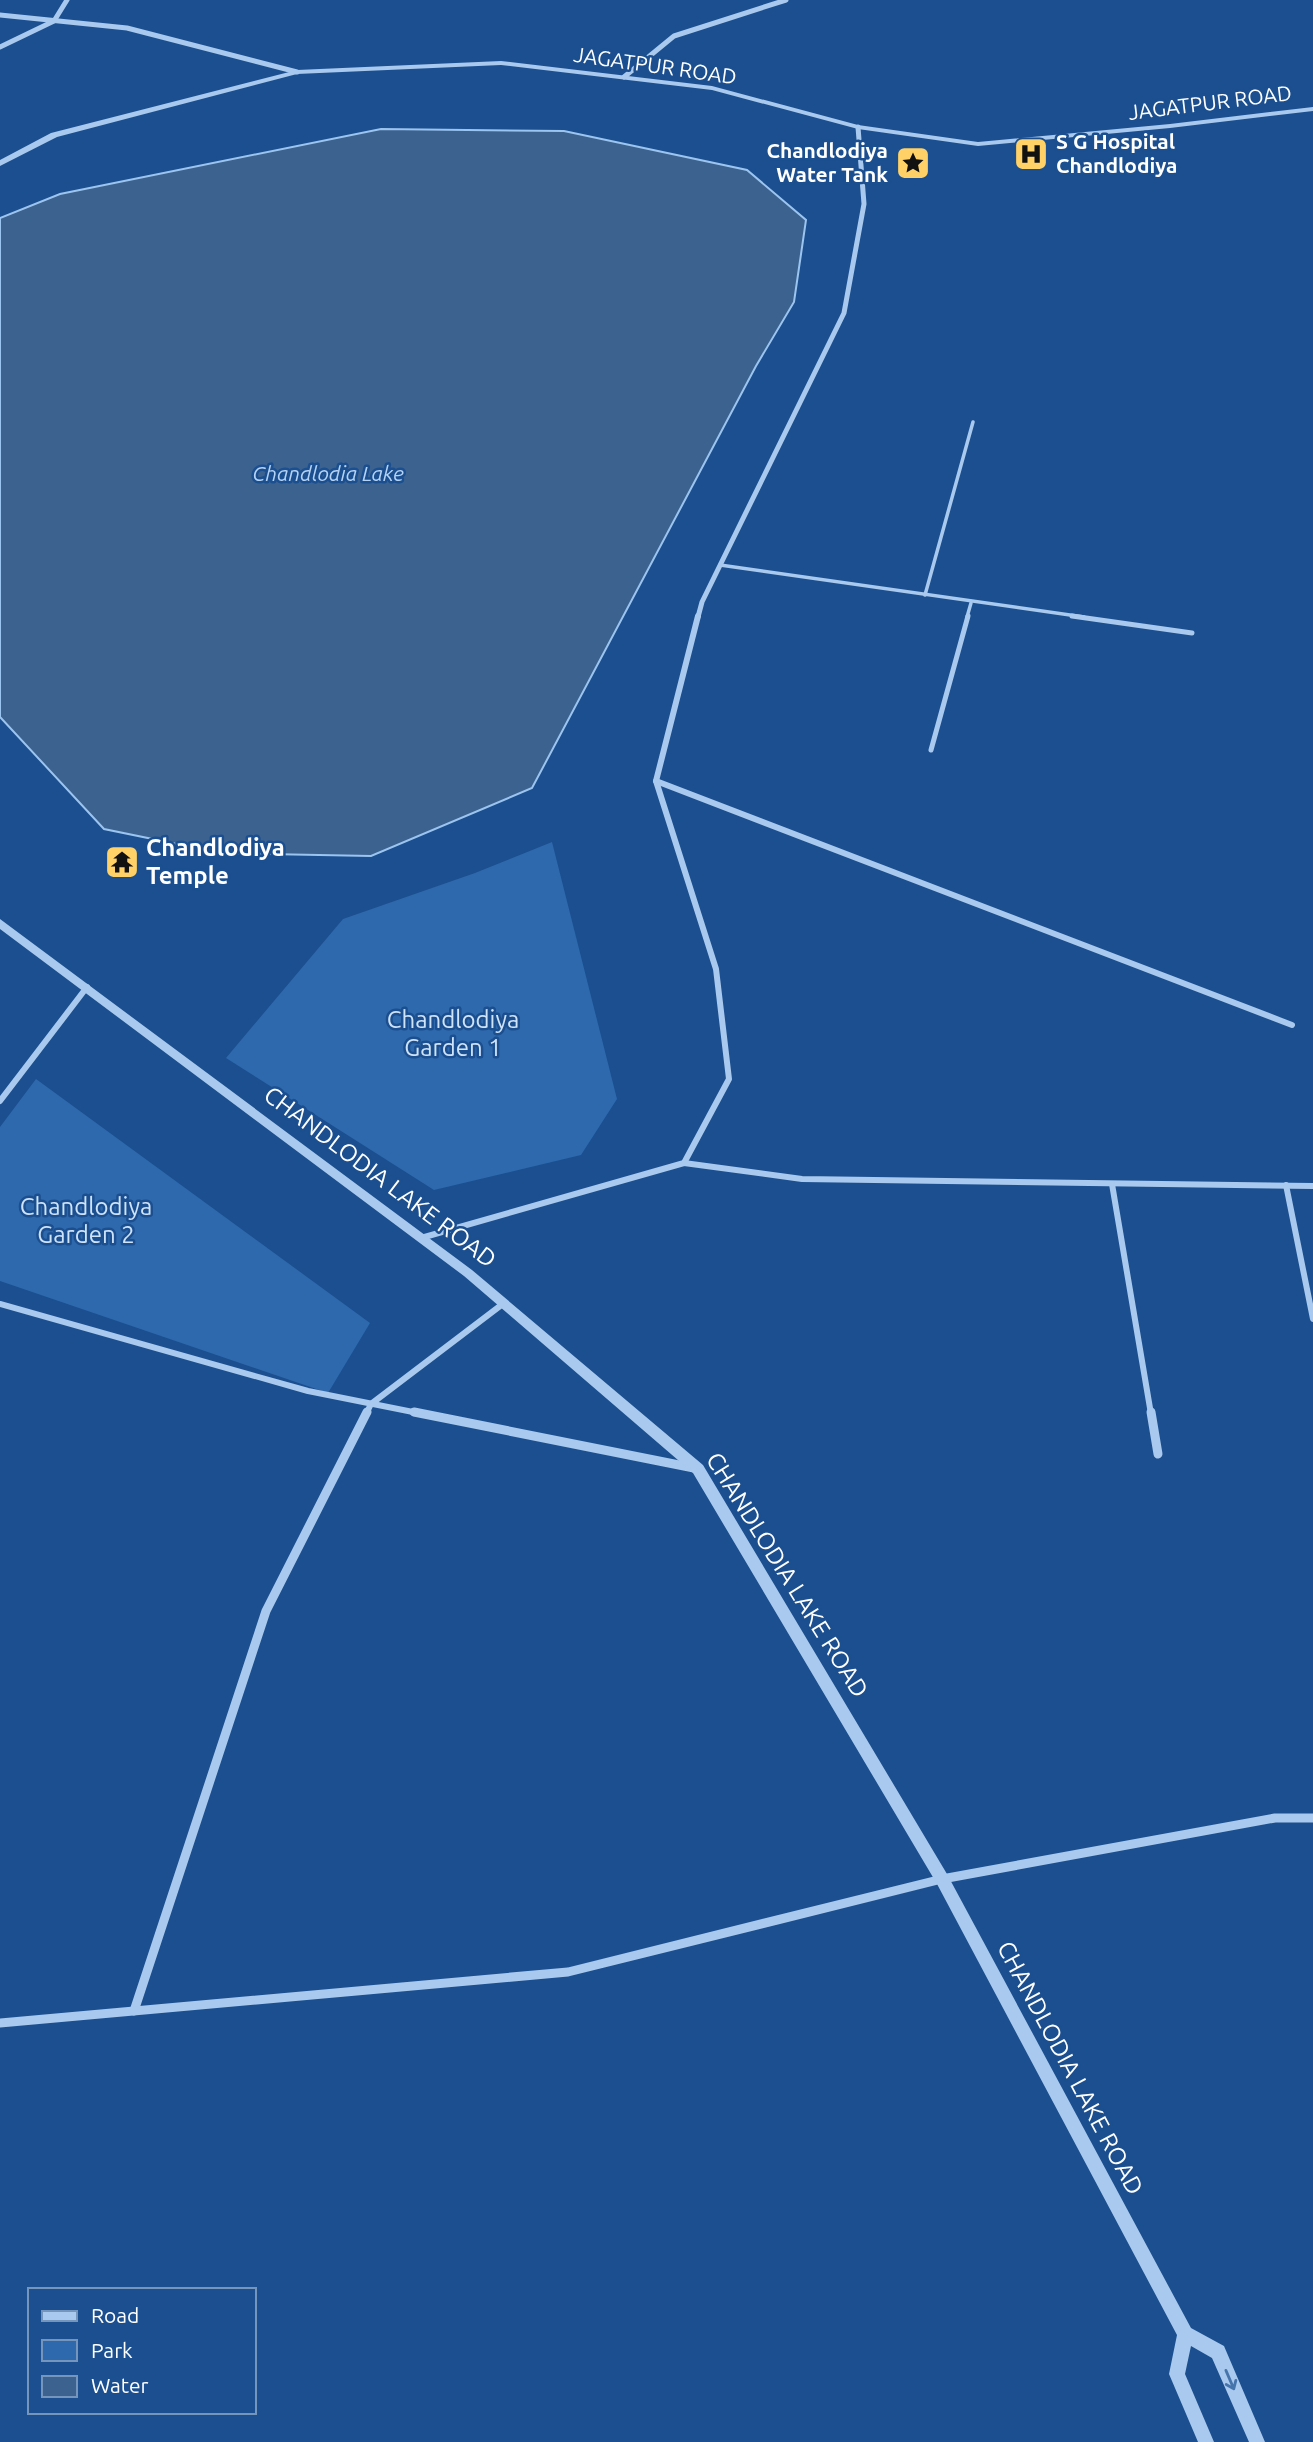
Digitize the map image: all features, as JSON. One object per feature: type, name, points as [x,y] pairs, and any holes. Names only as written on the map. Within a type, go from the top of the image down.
[{"type":"street","points":[[0,47],[54,21],[67,0]]},
{"type":"street","points":[[624,77],[674,36],[786,0]]},
{"type":"street","points":[[0,15],[127,28],[298,72]]},
{"type":"street","name":"JAGATPUR ROAD","points":[[0,163],[54,135],[298,72],[501,62],[712,88],[858,127],[978,144],[1313,109]]},
{"type":"street","points":[[684,1163],[729,1079],[716,969],[656,781],[702,602],[844,313],[864,204],[858,127]]},
{"type":"street","points":[[656,781],[1292,1025]]},
{"type":"street","name":"CHANDLODIA LAKE ROAD","points":[[0,922],[504,1303],[698,1469],[942,1879],[1185,2334]]},
{"type":"street","points":[[0,1101],[87,987]]},
{"type":"street","points":[[421,1238],[684,1163],[802,1179],[1313,1186]]},
{"type":"street","points":[[1112,1184],[1158,1454]]},
{"type":"street","points":[[1286,1185],[1313,1319]]},
{"type":"street","points":[[134,2011],[265,1611],[371,1404],[504,1303]]},
{"type":"street","points":[[0,1304],[308,1391],[698,1469]]},
{"type":"street","points":[[0,2023],[568,1972],[942,1879],[1275,1818],[1313,1818]]},
{"type":"street","points":[[1206,2442],[1177,2374],[1185,2334],[1218,2352],[1257,2442]]},
{"type":"lane","points":[[925,595],[973,422]]},
{"type":"lane","points":[[720,565],[1192,634]]},
{"type":"lane","points":[[931,750],[971,603]]},
{"type":"green space","name":"Chandlodiya Garden 1","points":[[552,842],[617,1099],[581,1155],[434,1190],[226,1058],[343,919],[475,873]]},
{"type":"green space","name":"Chandlodiya Garden 2","points":[[36,1079],[370,1323],[328,1393],[0,1281],[0,1127]]},
{"type":"water","name":"Chandlodia Lake","points":[[381,129],[564,131],[747,170],[806,220],[794,302],[756,366],[532,788],[371,856],[221,853],[104,829],[0,717],[0,218],[60,194]]},
{"type":"place","name":"S G Hospital Chandlodiya","points":[[1031,154]]},
{"type":"place","name":"Chandlodiya Water Tank","points":[[913,163]]},
{"type":"place","name":"Chandlodiya Temple","points":[[122,862]]}]
